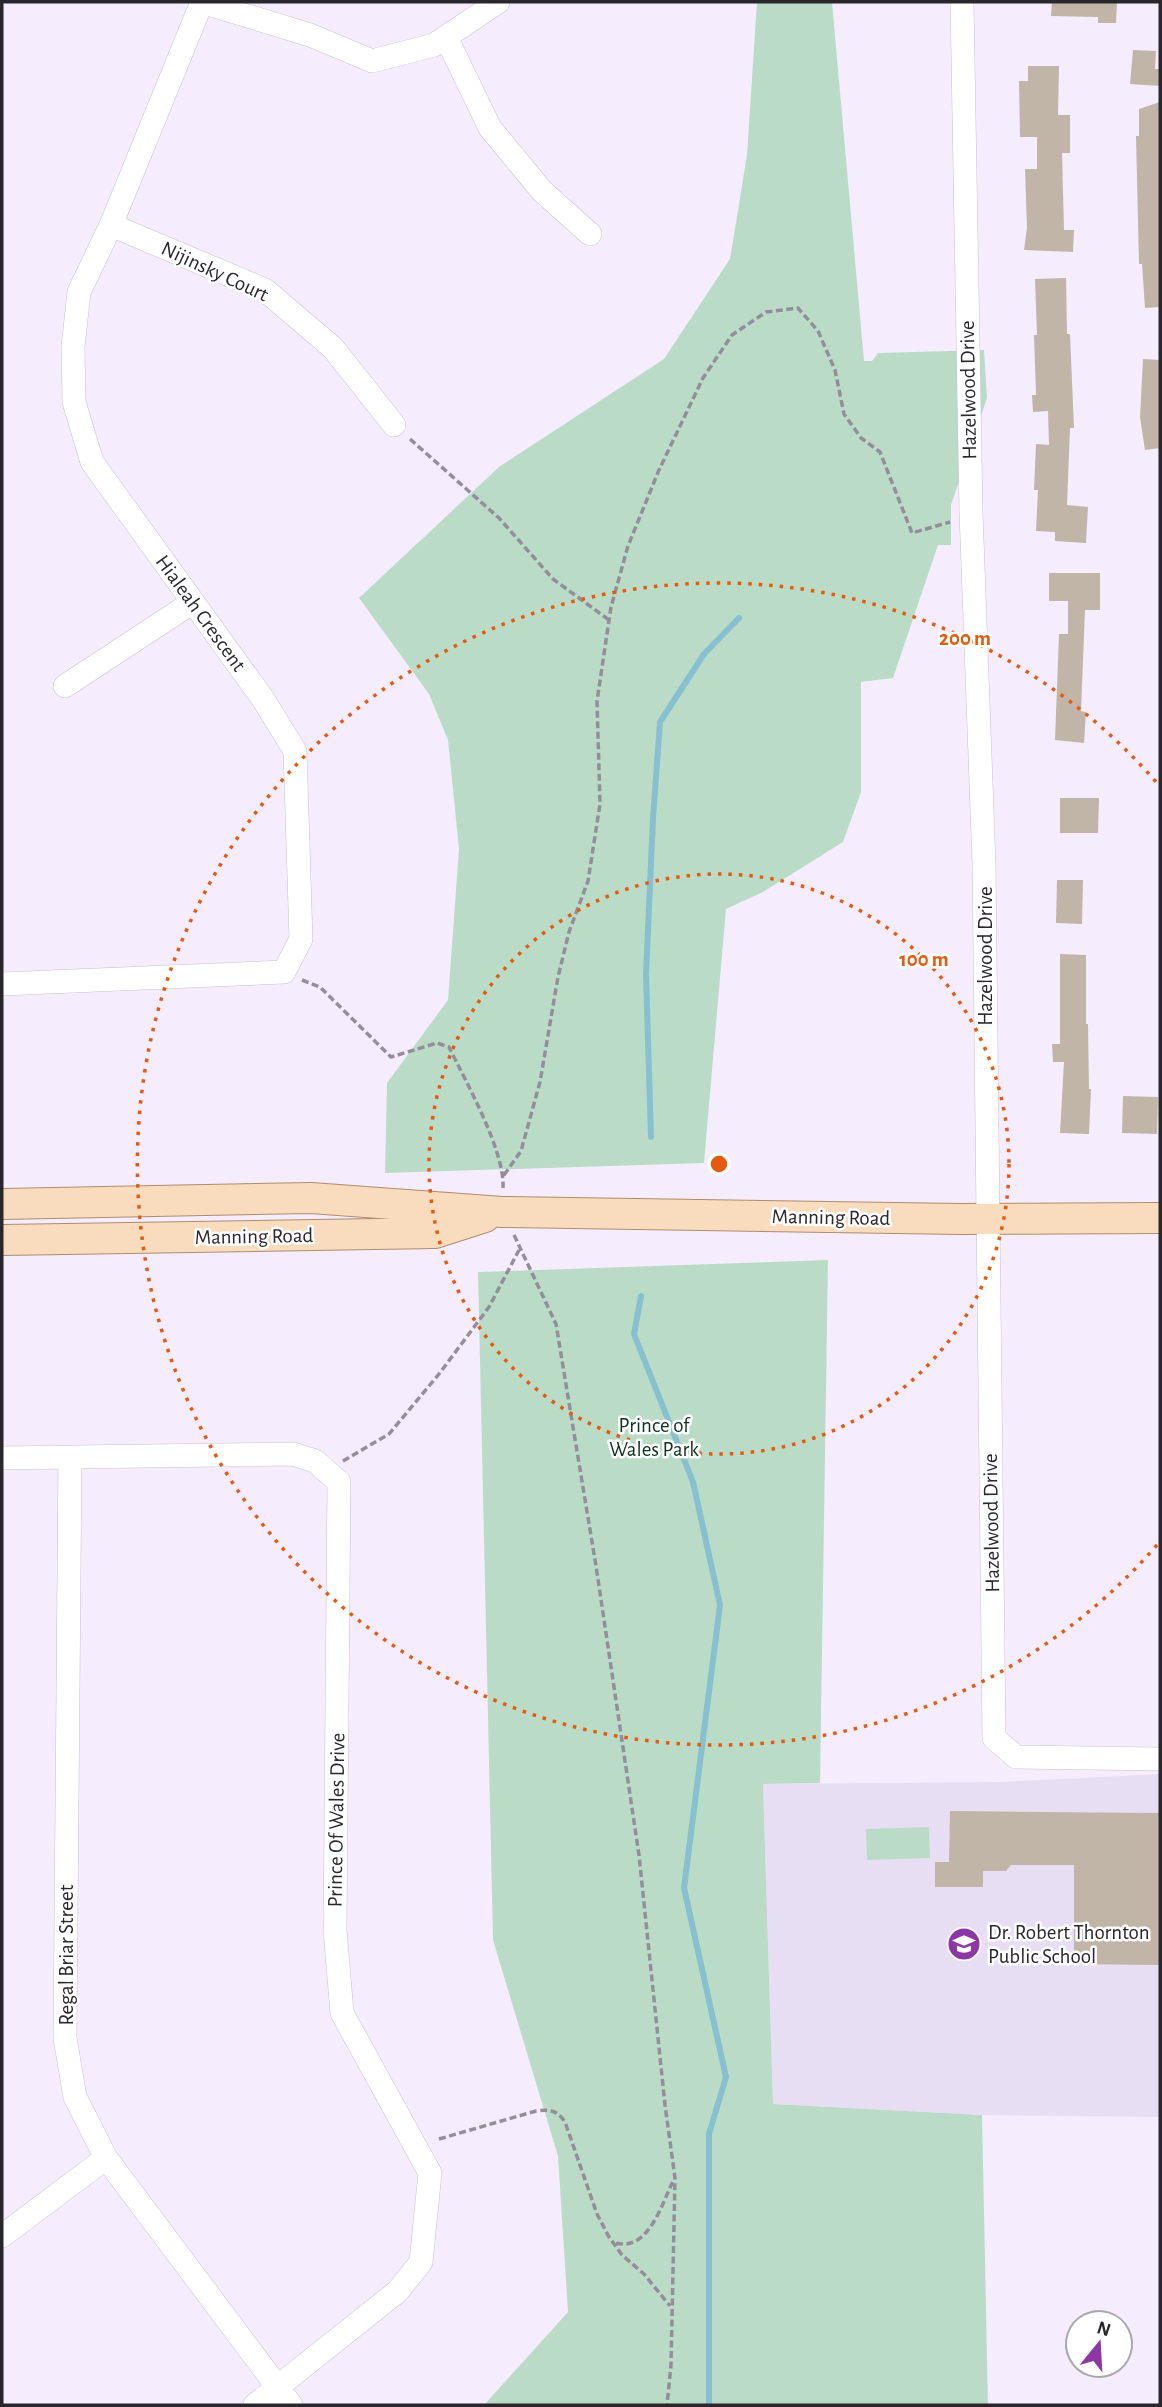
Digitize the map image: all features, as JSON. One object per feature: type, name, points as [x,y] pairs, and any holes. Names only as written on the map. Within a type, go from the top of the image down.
[{"type":"main road","name":"Manning Road","points":[[2,1203],[312,1198],[502,1212],[987,1219],[1160,1218]]},
{"type":"main road","name":"Manning Road","points":[[2,1240],[435,1233],[502,1212]]},
{"type":"street","points":[[202,2],[310,35],[372,61],[434,45],[498,2]]},
{"type":"street","name":"Hialeah Crescent","points":[[202,2],[111,225],[79,292],[73,347],[74,402],[92,462],[262,699],[295,751],[300,939],[284,972]]},
{"type":"street","name":"Hazelwood Drive","points":[[962,2],[971,512],[984,864],[994,1738],[1016,1757],[1160,1759]]},
{"type":"street","points":[[446,37],[489,128],[542,191],[590,234]]},
{"type":"street","name":"Nijinsky Court","points":[[111,225],[265,289],[332,348],[394,425]]},
{"type":"street","points":[[65,686],[193,602]]},
{"type":"street","points":[[2,984],[284,972]]},
{"type":"street","points":[[2,1458],[293,1454],[315,1461],[326,1471]]},
{"type":"street","name":"Regal Briar Street","points":[[70,1458],[65,2038],[75,2097],[106,2158],[284,2396]]},
{"type":"street","name":"Prince Of Wales Drive","points":[[255,2405],[284,2396],[398,2291],[421,2262],[430,2173],[342,2013],[335,1930],[339,1482],[326,1471]]},
{"type":"street","points":[[2,2236],[106,2158]]},
{"type":"path","points":[[504,1175],[520,1151],[540,1082],[563,954],[588,881],[600,804],[597,701],[609,621],[628,546],[703,377],[732,335],[766,312],[798,308],[818,331],[835,370],[844,414],[861,438],[880,452],[912,533],[941,526],[971,512]]},
{"type":"path","points":[[394,425],[499,518],[553,579],[609,621]]},
{"type":"path","points":[[284,972],[320,987],[391,1057],[437,1044],[449,1047],[484,1120],[504,1175],[502,1212],[556,1324],[596,1566],[639,1855],[675,2178],[671,2365],[667,2405]]},
{"type":"path","points":[[326,1471],[389,1434],[439,1374],[489,1307],[520,1249]]},
{"type":"path","points":[[439,2139],[536,2111],[550,2109],[559,2113],[565,2122],[597,2214],[622,2255],[644,2274],[671,2307]]},
{"type":"path","points":[[614,2243],[636,2243],[649,2229],[675,2178]]},
{"type":"shaded area","name":"Dr. Robert Thornton Public School","points":[[1160,1774],[1160,2117],[982,2115],[773,2104],[763,1784],[1001,1782]]},
{"type":"green space","points":[[757,2],[832,2],[864,361],[872,361],[878,353],[984,350],[987,398],[951,505],[951,545],[938,545],[893,678],[861,682],[861,792],[843,842],[763,892],[726,909],[704,1163],[385,1173],[387,1083],[448,1000],[459,849],[448,740],[429,694],[359,598],[499,467],[664,359],[730,259],[747,155]]},
{"type":"green space","name":"Prince of Wales Park","points":[[828,1260],[820,1783],[763,1784],[773,2104],[982,2115],[988,2405],[484,2405],[568,2312],[558,2156],[493,1940],[478,1272]]},
{"type":"green space","points":[[929,1827],[930,1858],[867,1860],[866,1829]]},
{"type":"building","points":[[1052,2],[1117,2],[1116,23],[1098,23],[1098,17],[1051,16]]},
{"type":"building","points":[[1133,50],[1156,51],[1155,69],[1160,69],[1160,86],[1130,84]]},
{"type":"building","points":[[1028,66],[1059,66],[1058,115],[1070,115],[1070,153],[1062,153],[1064,230],[1074,230],[1073,252],[1024,250],[1027,228],[1025,169],[1037,169],[1037,137],[1020,137],[1019,81],[1028,81]]},
{"type":"building","points":[[1160,102],[1160,307],[1145,308],[1142,264],[1139,264],[1136,136],[1139,136],[1139,109]]},
{"type":"building","points":[[1066,278],[1074,428],[1070,428],[1067,505],[1088,507],[1086,543],[1055,541],[1055,532],[1036,531],[1036,444],[1049,445],[1048,411],[1033,412],[1032,395],[1036,395],[1034,335],[1037,335],[1035,279]]},
{"type":"building","points":[[1143,359],[1160,360],[1160,448],[1145,450],[1140,417]]},
{"type":"building","points":[[1049,573],[1100,573],[1100,610],[1085,610],[1081,711],[1086,712],[1084,743],[1055,740],[1059,634],[1068,634],[1068,601],[1049,601]]},
{"type":"building","points":[[1060,798],[1099,798],[1098,833],[1060,833]]},
{"type":"building","points":[[1057,880],[1083,880],[1082,924],[1056,923]]},
{"type":"building","points":[[1060,954],[1086,955],[1086,1024],[1091,1089],[1089,1134],[1060,1133],[1064,1062],[1053,1062],[1052,1044],[1060,1044]]},
{"type":"building","points":[[1123,1096],[1158,1097],[1157,1134],[1122,1133]]},
{"type":"building","points":[[950,1811],[1160,1813],[1160,1965],[1074,1964],[1074,1865],[1011,1865],[1006,1871],[983,1871],[983,1887],[935,1887],[935,1862],[949,1862]]},
{"type":"waterway","points":[[651,1137],[646,974],[660,722],[704,654],[739,618]]},
{"type":"waterway","points":[[641,1296],[634,1334],[693,1482],[720,1605],[684,1888],[726,2077],[709,2134],[709,2405]]},
{"type":"place","name":"Dr. Robert Thornton Public School","points":[[964,1944]]}]
